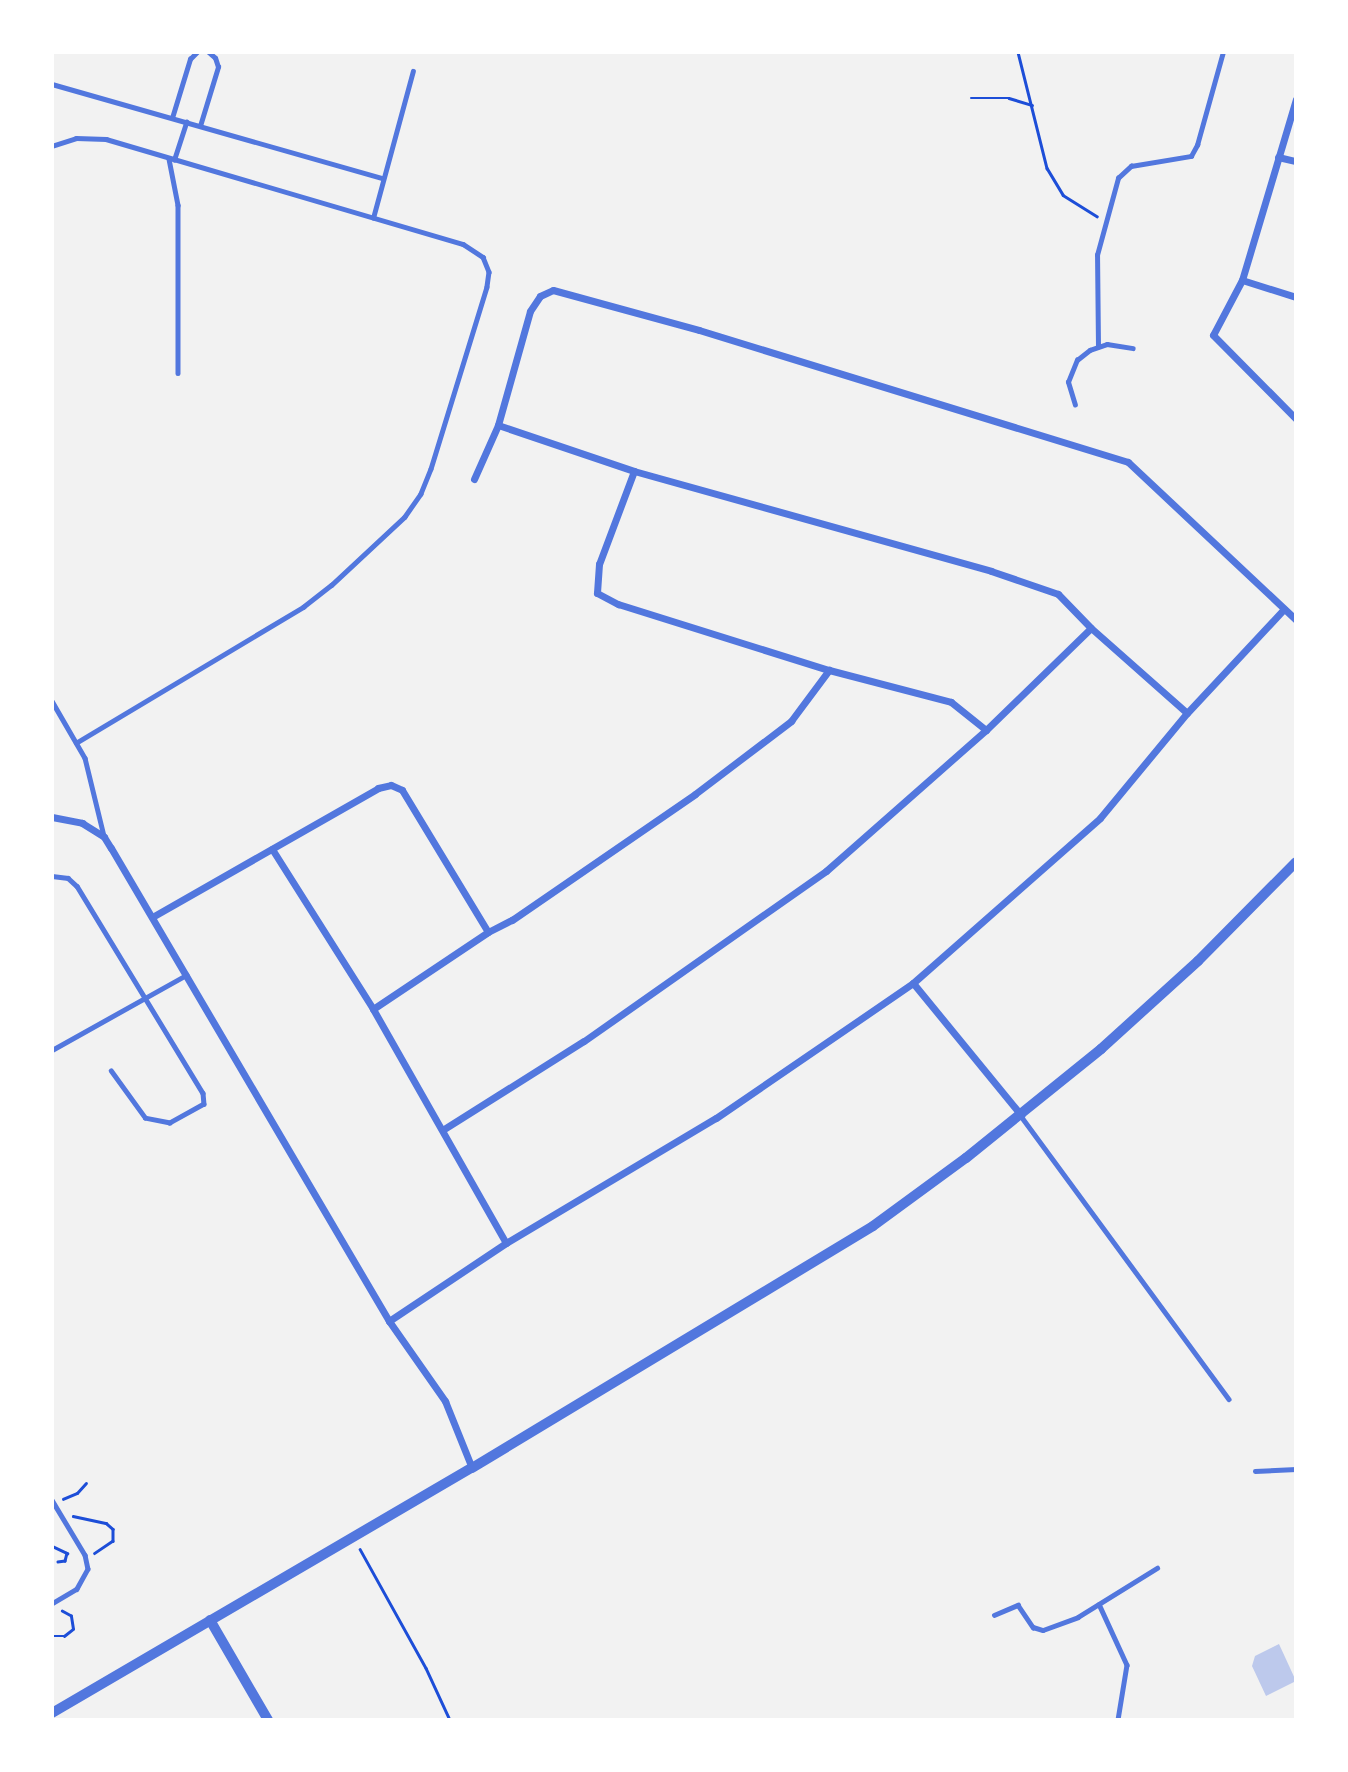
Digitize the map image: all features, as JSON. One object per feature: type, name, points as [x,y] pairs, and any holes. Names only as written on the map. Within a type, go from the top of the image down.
[{"type":"street","points":[[1296,99],[1242,280],[1213,335],[1296,419]]},
{"type":"street","points":[[1278,157],[1296,161]]},
{"type":"street","points":[[1242,280],[1296,297]]},
{"type":"street","points":[[474,479],[498,425],[530,311],[540,296],[553,290],[712,334],[1128,462],[1296,620]]},
{"type":"street","points":[[498,425],[635,471],[991,571],[1058,594],[1091,628],[1187,713]]},
{"type":"street","points":[[635,471],[600,564],[597,593],[618,604],[829,670],[951,702],[986,730]]},
{"type":"street","points":[[389,1321],[506,1243],[716,1118],[913,983],[1100,818],[1187,713],[1284,609]]},
{"type":"street","points":[[444,1129],[584,1041],[827,871],[986,730],[1091,628]]},
{"type":"street","points":[[373,1009],[488,932],[512,920],[695,794],[791,721],[829,670]]},
{"type":"street","points":[[154,916],[378,788],[391,785],[402,790],[488,932]]},
{"type":"street","points":[[52,817],[82,823],[104,837],[154,916],[389,1321],[445,1401],[472,1468]]},
{"type":"street","points":[[272,849],[373,1009],[444,1129],[506,1243]]},
{"type":"street","points":[[1281,875],[1296,853]]},
{"type":"street","points":[[52,1713],[472,1468],[841,1246],[1021,1115],[1150,1006],[1296,862]]},
{"type":"street","points":[[913,983],[1021,1115]]},
{"type":"street","points":[[210,1620],[268,1720]]},
{"type":"lane","points":[[172,118],[190,59],[197,52]]},
{"type":"lane","points":[[200,126],[218,67],[215,58],[208,52]]},
{"type":"lane","points":[[1098,346],[1095,269],[1116,184],[1126,169],[1137,164],[1185,159],[1195,151],[1223,52]]},
{"type":"lane","points":[[373,218],[413,71]]},
{"type":"lane","points":[[52,83],[383,178]]},
{"type":"lane","points":[[178,373],[178,205],[171,159],[186,122]]},
{"type":"lane","points":[[52,146],[76,138],[96,137],[471,247],[483,257],[489,272],[488,287],[421,494],[396,527],[318,596],[77,743]]},
{"type":"lane","points":[[1075,405],[1069,390],[1072,367],[1083,355],[1098,346],[1115,344],[1133,348]]},
{"type":"lane","points":[[52,701],[88,766],[104,837]]},
{"type":"lane","points":[[52,877],[68,878],[77,886],[203,1093],[204,1104],[170,1123],[145,1118],[111,1071]]},
{"type":"lane","points":[[52,1049],[187,974]]},
{"type":"lane","points":[[1021,1115],[1229,1399]]},
{"type":"lane","points":[[1255,1471],[1296,1469]]},
{"type":"lane","points":[[52,1606],[82,1584],[88,1569],[85,1555],[55,1500]]},
{"type":"lane","points":[[995,1615],[1018,1605],[1033,1627],[1039,1630],[1071,1621],[1157,1568]]},
{"type":"lane","points":[[1099,1604],[1127,1665],[1118,1720]]},
{"type":"path","points":[[1018,52],[1044,163],[1067,199],[1105,221]]},
{"type":"path","points":[[971,99],[1009,98],[1032,105]]},
{"type":"path","points":[[55,1500],[71,1497],[86,1483]]},
{"type":"path","points":[[60,1513],[106,1523],[113,1529],[115,1537],[109,1545],[85,1555]]},
{"type":"path","points":[[354,1537],[426,1668],[450,1720]]},
{"type":"path","points":[[52,1546],[67,1553],[65,1561],[58,1562]]},
{"type":"path","points":[[52,1606],[68,1613],[74,1624],[68,1634],[52,1636]]},
{"type":"building","points":[[1279,1644],[1296,1681],[1266,1696],[1252,1666],[1255,1656]]}]
